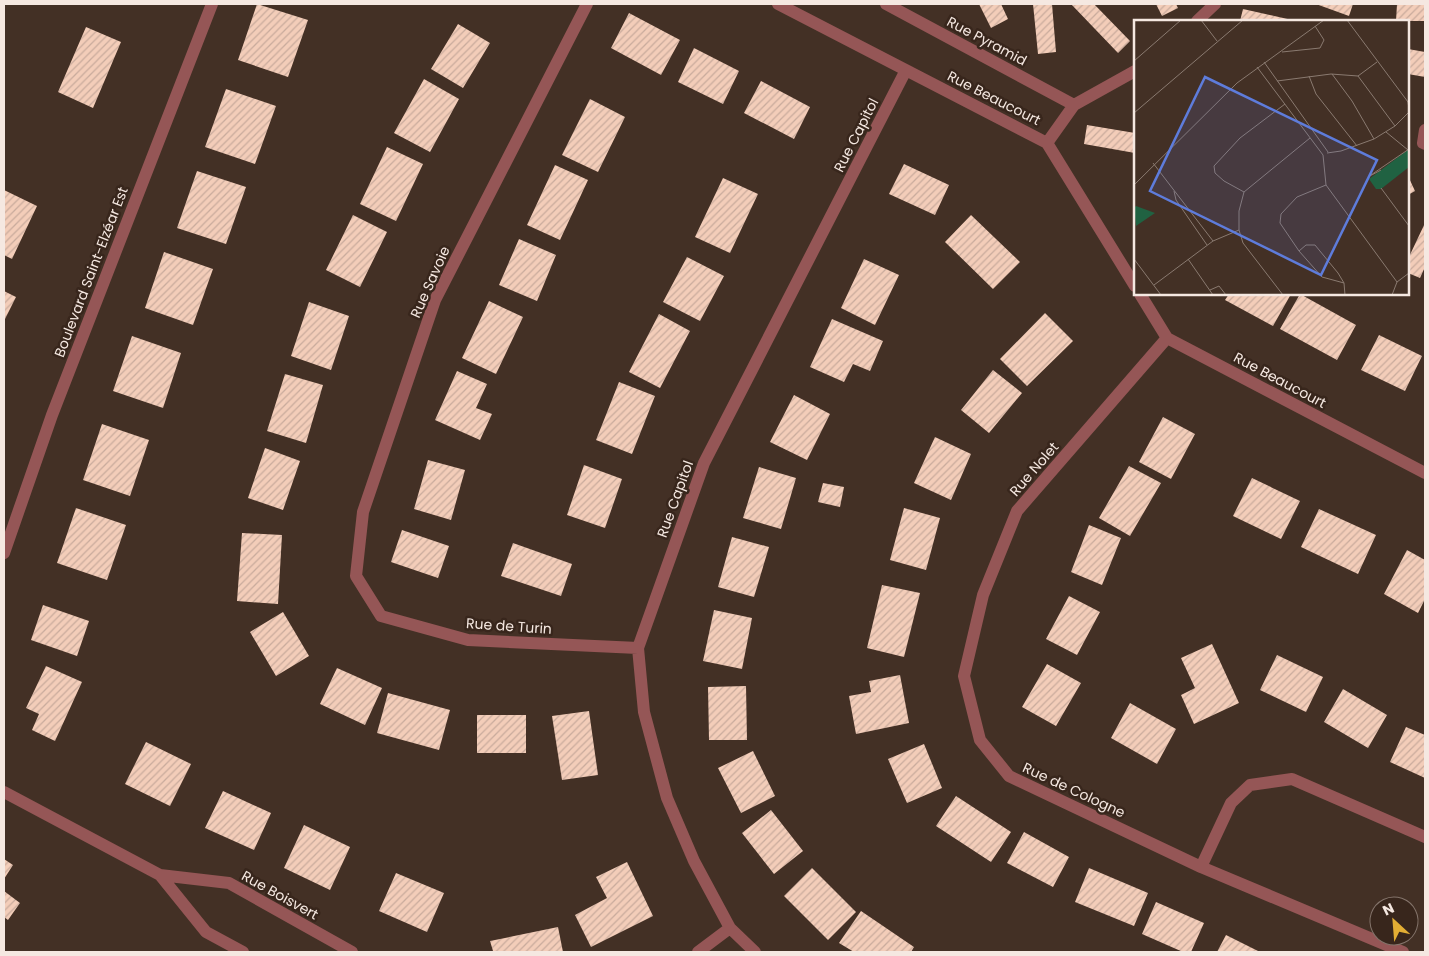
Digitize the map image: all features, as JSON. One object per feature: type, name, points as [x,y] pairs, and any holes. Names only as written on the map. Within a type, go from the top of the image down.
[{"type":"street","name":"Boulevard Saint-Elzéar Est","points":[[4,553],[52,414],[212,4]]},
{"type":"street","name":"Rue Savoie","points":[[381,616],[356,576],[363,512],[435,300],[587,4]]},
{"type":"street","name":"Rue Beaucourt","points":[[778,4],[1047,142],[1134,284]]},
{"type":"street","name":"Rue Pyramid","points":[[886,4],[1074,105]]},
{"type":"street","points":[[1198,20],[1215,4]]},
{"type":"street","name":"Rue Capitol","points":[[755,952],[730,928],[694,861],[666,798],[644,712],[638,648],[704,463],[906,70]]},
{"type":"street","points":[[1047,142],[1074,105],[1134,72]]},
{"type":"street","points":[[1425,130],[1423,143],[1425,144]]},
{"type":"street","points":[[1141,295],[1167,338]]},
{"type":"street","name":"Rue Beaucourt","points":[[1167,338],[1425,473]]},
{"type":"street","name":"Rue Nolet","points":[[964,676],[983,595],[1017,511],[1167,338]]},
{"type":"street","name":"Rue de Turin","points":[[381,616],[468,640],[638,648]]},
{"type":"street","name":"Rue de Cologne","points":[[964,676],[980,740],[1009,776],[1202,867],[1402,952]]},
{"type":"street","points":[[1202,867],[1231,803],[1250,785],[1292,778],[1425,837]]},
{"type":"street","name":"Rue Boisvert","points":[[4,792],[160,874],[229,883],[352,952]]},
{"type":"street","name":"Rue Boisvert","points":[[160,874],[206,932],[243,952]]},
{"type":"street","points":[[698,952],[730,928]]},
{"type":"building","points":[[257,4],[308,20],[288,77],[238,60]]},
{"type":"building","points":[[979,4],[1001,4],[1008,19],[991,28]]},
{"type":"building","points":[[1033,4],[1052,4],[1056,52],[1038,54]]},
{"type":"building","points":[[1071,4],[1094,4],[1130,41],[1118,53]]},
{"type":"building","points":[[1156,4],[1176,4],[1178,8],[1162,16]]},
{"type":"building","points":[[1316,4],[1353,4],[1349,16]]},
{"type":"building","points":[[1397,4],[1425,4],[1425,21],[1396,20]]},
{"type":"building","points":[[1243,9],[1292,20],[1240,20]]},
{"type":"building","points":[[629,13],[680,40],[661,75],[611,48]]},
{"type":"building","points":[[458,24],[490,43],[463,88],[431,69]]},
{"type":"building","points":[[86,27],[121,42],[93,108],[58,92]]},
{"type":"building","points":[[694,48],[739,71],[723,104],[678,82]]},
{"type":"building","points":[[1409,49],[1425,52],[1425,77],[1409,74]]},
{"type":"building","points":[[424,79],[459,99],[430,152],[394,133]]},
{"type":"building","points":[[761,81],[810,107],[794,139],[744,113]]},
{"type":"building","points":[[226,89],[276,106],[255,164],[205,147]]},
{"type":"building","points":[[590,99],[625,117],[598,172],[562,155]]},
{"type":"building","points":[[1087,125],[1134,133],[1134,153],[1084,144]]},
{"type":"building","points":[[387,147],[423,164],[396,221],[360,204]]},
{"type":"building","points":[[904,164],[949,185],[935,215],[889,194]]},
{"type":"building","points":[[555,165],[588,180],[560,240],[527,225]]},
{"type":"building","points":[[197,171],[246,187],[226,244],[177,228]]},
{"type":"building","points":[[723,178],[758,194],[730,253],[695,237]]},
{"type":"building","points":[[1409,178],[1415,191],[1409,194]]},
{"type":"building","points":[[4,190],[37,206],[12,259],[4,255]]},
{"type":"building","points":[[353,215],[387,232],[360,287],[326,270]]},
{"type":"building","points":[[971,215],[1020,262],[993,289],[945,242]]},
{"type":"building","points":[[1425,223],[1425,267],[1420,278],[1409,273],[1409,257]]},
{"type":"building","points":[[519,239],[556,255],[537,301],[499,285]]},
{"type":"building","points":[[164,252],[213,269],[193,325],[145,308]]},
{"type":"building","points":[[687,257],[724,276],[700,321],[663,302]]},
{"type":"building","points":[[864,259],[899,275],[875,325],[841,308]]},
{"type":"building","points":[[4,291],[16,297],[4,321]]},
{"type":"building","points":[[1228,295],[1290,295],[1273,326],[1225,300]]},
{"type":"building","points":[[1299,295],[1356,325],[1337,360],[1280,329]]},
{"type":"building","points":[[489,301],[523,317],[496,374],[462,358]]},
{"type":"building","points":[[309,302],[349,316],[331,370],[291,356]]},
{"type":"building","points":[[1045,313],[1073,341],[1027,386],[1000,359]]},
{"type":"building","points":[[659,314],[690,331],[660,388],[629,372]]},
{"type":"building","points":[[832,319],[883,341],[870,371],[853,364],[844,382],[810,367]]},
{"type":"building","points":[[1379,335],[1422,356],[1405,391],[1361,370]]},
{"type":"building","points":[[132,336],[181,353],[163,408],[113,391]]},
{"type":"building","points":[[993,370],[1022,393],[989,433],[961,410]]},
{"type":"building","points":[[457,371],[487,384],[476,408],[492,414],[480,440],[435,420]]},
{"type":"building","points":[[285,374],[323,385],[306,443],[267,431]]},
{"type":"building","points":[[619,382],[655,396],[632,454],[596,440]]},
{"type":"building","points":[[794,395],[830,414],[807,460],[770,442]]},
{"type":"building","points":[[1163,417],[1195,434],[1171,479],[1139,462]]},
{"type":"building","points":[[102,424],[149,440],[130,496],[83,480]]},
{"type":"building","points":[[935,437],[971,454],[951,500],[914,483]]},
{"type":"building","points":[[265,448],[300,461],[283,510],[248,498]]},
{"type":"building","points":[[428,460],[465,470],[451,520],[414,509]]},
{"type":"building","points":[[584,465],[622,479],[605,528],[567,515]]},
{"type":"building","points":[[1129,466],[1161,483],[1130,536],[1099,518]]},
{"type":"building","points":[[759,467],[796,478],[781,529],[743,518]]},
{"type":"building","points":[[1252,478],[1300,501],[1281,539],[1233,516]]},
{"type":"building","points":[[823,483],[844,487],[840,507],[818,502]]},
{"type":"building","points":[[76,508],[126,525],[107,580],[57,563]]},
{"type":"building","points":[[904,508],[940,518],[926,570],[890,560]]},
{"type":"building","points":[[1319,509],[1376,535],[1358,574],[1301,547]]},
{"type":"building","points":[[1089,525],[1121,538],[1102,585],[1071,572]]},
{"type":"building","points":[[402,530],[449,546],[438,578],[391,562]]},
{"type":"building","points":[[242,533],[282,535],[278,604],[237,601]]},
{"type":"building","points":[[732,537],[769,547],[754,597],[718,587]]},
{"type":"building","points":[[513,543],[572,564],[561,596],[501,576]]},
{"type":"building","points":[[1407,550],[1425,560],[1425,599],[1418,613],[1384,594]]},
{"type":"building","points":[[882,585],[920,593],[904,657],[867,648]]},
{"type":"building","points":[[1069,596],[1100,612],[1077,655],[1046,639]]},
{"type":"building","points":[[43,605],[89,621],[77,656],[31,640]]},
{"type":"building","points":[[714,610],[752,618],[742,669],[703,661]]},
{"type":"building","points":[[283,612],[309,656],[276,676],[250,632]]},
{"type":"building","points":[[1212,644],[1239,703],[1194,724],[1181,695],[1195,688],[1181,658]]},
{"type":"building","points":[[1277,655],[1323,677],[1306,712],[1260,690]]},
{"type":"building","points":[[1047,664],[1081,683],[1056,726],[1022,707]]},
{"type":"building","points":[[46,666],[82,682],[55,741],[32,730],[39,714],[26,708]]},
{"type":"building","points":[[337,668],[382,688],[365,725],[320,704]]},
{"type":"building","points":[[900,675],[909,723],[856,734],[849,696],[871,692],[869,681]]},
{"type":"building","points":[[746,686],[747,740],[709,740],[708,687]]},
{"type":"building","points":[[1343,689],[1387,715],[1368,748],[1324,722]]},
{"type":"building","points":[[388,693],[450,710],[439,750],[377,733]]},
{"type":"building","points":[[1130,703],[1176,729],[1157,764],[1111,738]]},
{"type":"building","points":[[589,711],[598,775],[562,780],[552,716]]},
{"type":"building","points":[[477,715],[526,715],[526,753],[477,753]]},
{"type":"building","points":[[1406,727],[1425,735],[1425,778],[1390,762]]},
{"type":"building","points":[[146,742],[191,764],[170,806],[125,784]]},
{"type":"building","points":[[924,744],[942,788],[907,803],[888,759]]},
{"type":"building","points":[[753,751],[775,796],[741,813],[718,768]]},
{"type":"building","points":[[223,791],[271,813],[254,850],[205,828]]},
{"type":"building","points":[[956,796],[1011,832],[991,862],[936,826]]},
{"type":"building","points":[[771,810],[803,851],[774,874],[742,833]]},
{"type":"building","points":[[304,825],[350,847],[330,890],[284,868]]},
{"type":"building","points":[[1024,832],[1069,857],[1053,887],[1007,863]]},
{"type":"building","points":[[4,859],[13,865],[4,879]]},
{"type":"building","points":[[627,862],[653,916],[591,947],[575,915],[607,898],[596,877]]},
{"type":"building","points":[[812,868],[856,912],[828,940],[784,896]]},
{"type":"building","points":[[1089,868],[1148,893],[1134,926],[1075,902]]},
{"type":"building","points":[[396,873],[444,893],[427,932],[379,911]]},
{"type":"building","points":[[4,891],[20,903],[8,920],[4,917]]},
{"type":"building","points":[[1156,902],[1204,923],[1191,952],[1183,952],[1142,934]]},
{"type":"building","points":[[861,911],[914,947],[911,952],[854,952],[839,943]]},
{"type":"building","points":[[558,927],[563,952],[489,952],[493,951],[490,941]]},
{"type":"building","points":[[1226,935],[1260,952],[1217,952]]}]
